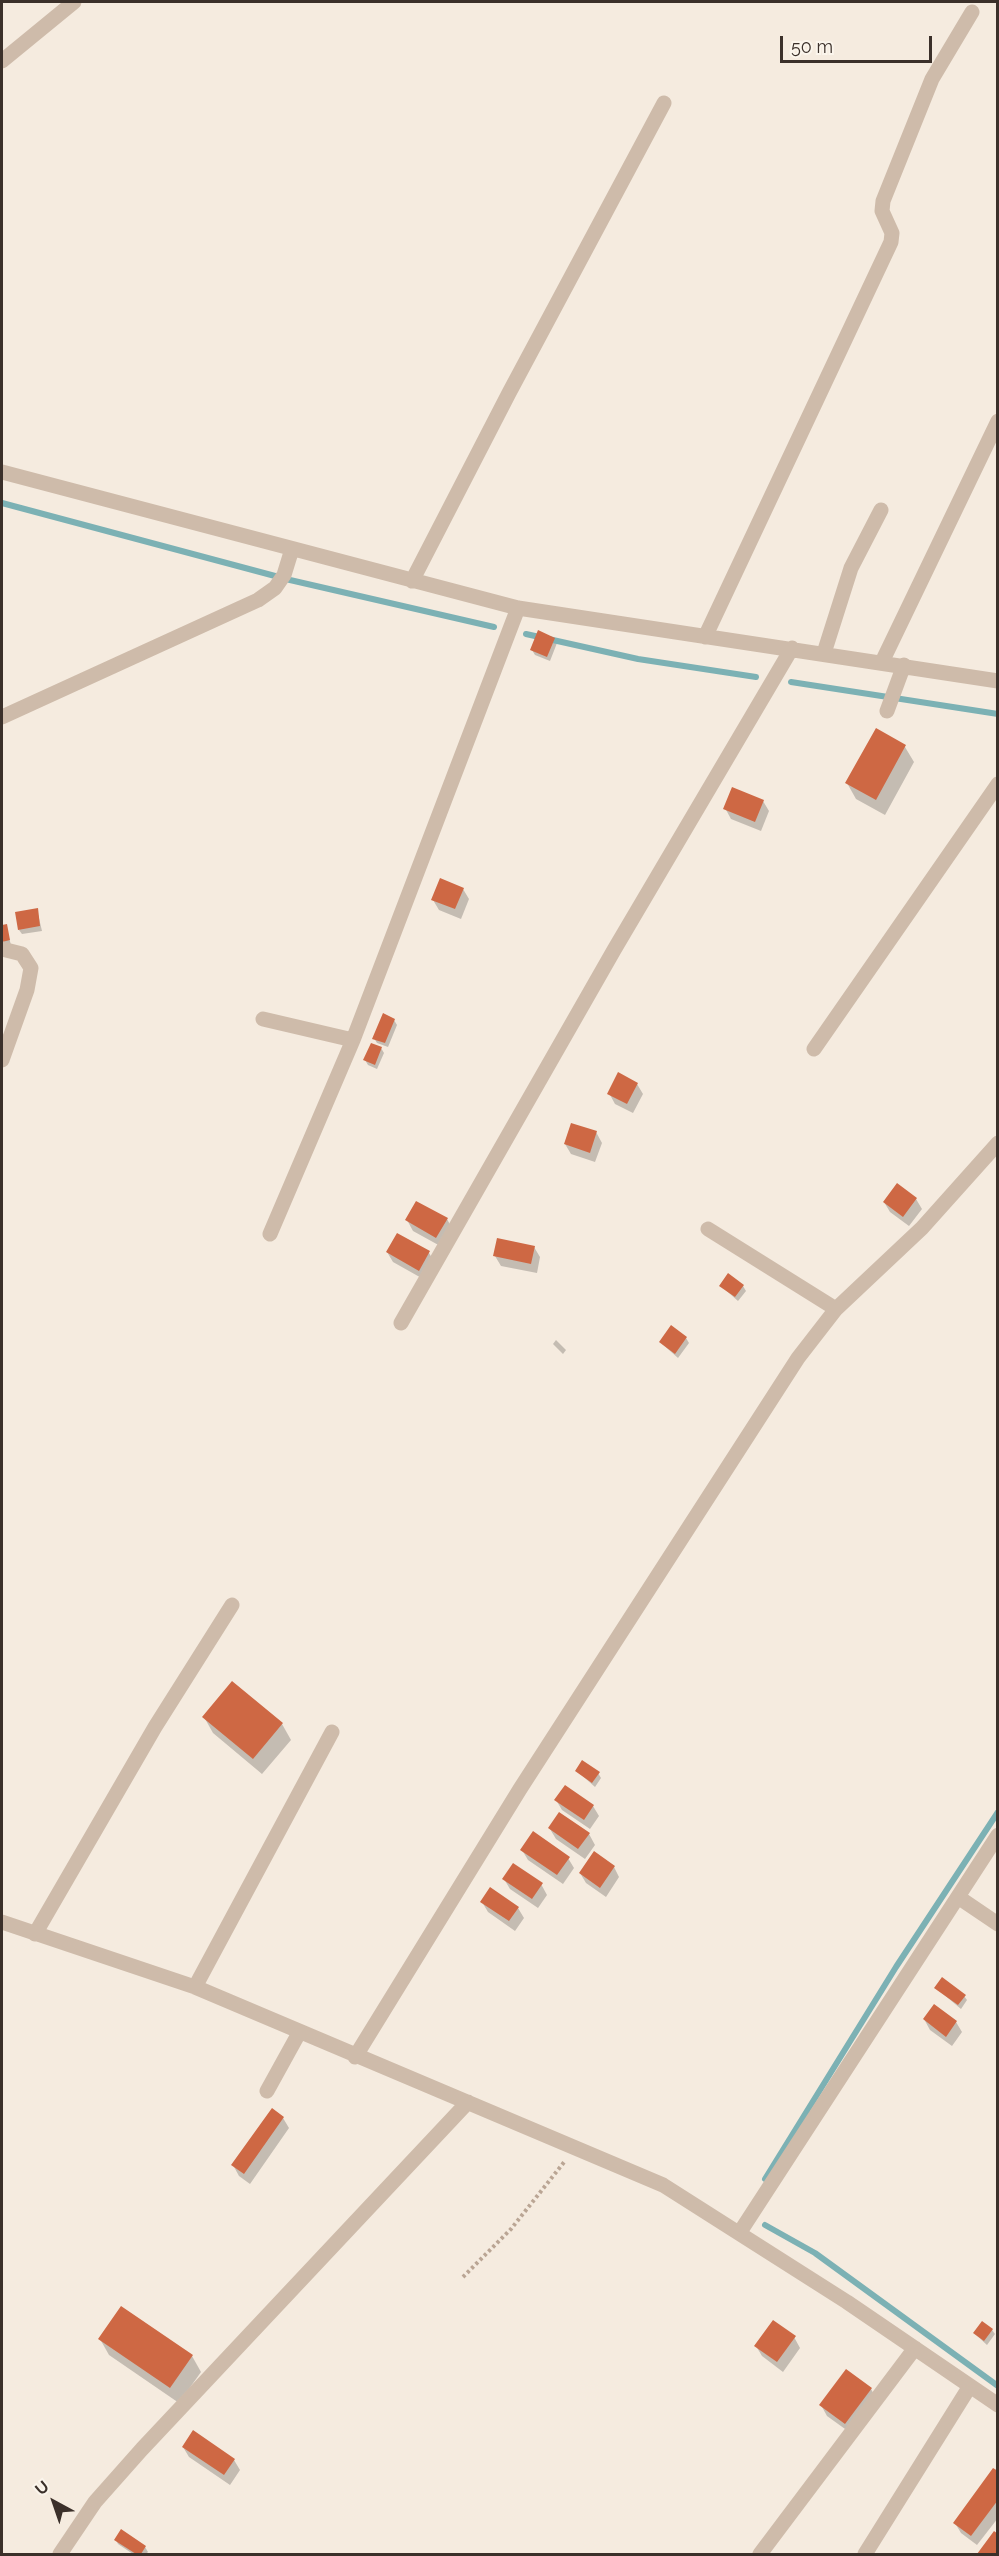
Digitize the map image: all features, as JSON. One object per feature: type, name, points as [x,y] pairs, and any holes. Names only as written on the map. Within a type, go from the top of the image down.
[{"type":"street","points":[[2,61],[74,2]]},
{"type":"street","points":[[705,637],[891,242],[892,232],[882,211],[883,201],[932,79],[972,12]]},
{"type":"street","points":[[412,581],[509,393],[664,103]]},
{"type":"street","points":[[882,662],[998,421]]},
{"type":"street","points":[[2,472],[518,608],[998,681]]},
{"type":"street","points":[[824,653],[851,568],[881,510]]},
{"type":"street","points":[[2,717],[258,600],[280,581],[292,549]]},
{"type":"street","points":[[270,1234],[353,1040],[518,608]]},
{"type":"street","points":[[401,1323],[614,950],[792,648]]},
{"type":"street","points":[[889,706],[904,665]]},
{"type":"street","points":[[814,1050],[998,784]]},
{"type":"street","points":[[2,949],[22,954],[31,968],[27,990],[2,1060]]},
{"type":"street","points":[[263,1019],[353,1040]]},
{"type":"street","points":[[356,2057],[520,1789],[757,1419],[836,1309],[922,1228],[998,1143]]},
{"type":"street","points":[[708,1229],[836,1309]]},
{"type":"street","points":[[35,1934],[155,1727],[232,1605]]},
{"type":"street","points":[[195,1987],[332,1732]]},
{"type":"street","points":[[740,2232],[998,1835]]},
{"type":"street","points":[[957,1897],[998,1924]]},
{"type":"street","points":[[2,1923],[195,1987],[299,2033],[663,2185],[740,2232],[998,2405]]},
{"type":"street","points":[[267,2091],[299,2033]]},
{"type":"street","points":[[60,2554],[95,2502],[142,2449],[468,2102]]},
{"type":"street","points":[[759,2554],[915,2348]]},
{"type":"street","points":[[865,2554],[970,2386]]},
{"type":"path","points":[[463,2277],[511,2229],[574,2148]]},
{"type":"building","points":[[538,630],[555,638],[547,657],[530,650]]},
{"type":"building","points":[[876,728],[906,745],[876,800],[845,783]]},
{"type":"building","points":[[732,787],[764,800],[755,822],[723,809]]},
{"type":"building","points":[[440,878],[464,888],[455,909],[431,900]]},
{"type":"building","points":[[38,908],[40,926],[18,930],[15,912]]},
{"type":"building","points":[[7,924],[10,940],[2,942],[2,925]]},
{"type":"building","points":[[383,1013],[395,1019],[385,1043],[372,1039]]},
{"type":"building","points":[[371,1043],[382,1047],[375,1065],[363,1060]]},
{"type":"building","points":[[618,1072],[638,1083],[627,1104],[607,1094]]},
{"type":"building","points":[[571,1123],[597,1131],[590,1153],[564,1144]]},
{"type":"building","points":[[897,1183],[917,1198],[903,1217],[883,1202]]},
{"type":"building","points":[[416,1201],[448,1218],[436,1238],[405,1220]]},
{"type":"building","points":[[397,1233],[430,1251],[419,1271],[386,1252]]},
{"type":"building","points":[[497,1238],[535,1246],[531,1264],[493,1256]]},
{"type":"building","points":[[728,1273],[744,1285],[735,1297],[719,1286]]},
{"type":"building","points":[[671,1325],[687,1337],[675,1354],[659,1342]]},
{"type":"building","points":[[232,1681],[283,1723],[253,1759],[202,1717]]},
{"type":"building","points":[[582,1760],[600,1772],[592,1783],[575,1771]]},
{"type":"building","points":[[565,1785],[594,1805],[584,1820],[554,1800]]},
{"type":"building","points":[[559,1812],[590,1833],[578,1849],[548,1828]]},
{"type":"building","points":[[533,1831],[570,1857],[557,1875],[520,1850]]},
{"type":"building","points":[[594,1851],[615,1866],[600,1888],[579,1873]]},
{"type":"building","points":[[513,1863],[543,1883],[532,1899],[502,1879]]},
{"type":"building","points":[[490,1887],[519,1907],[509,1921],[480,1902]]},
{"type":"building","points":[[942,1977],[966,1995],[958,2005],[934,1988]]},
{"type":"building","points":[[934,2004],[957,2021],[946,2037],[923,2019]]},
{"type":"building","points":[[272,2108],[284,2117],[244,2174],[231,2165]]},
{"type":"building","points":[[121,2306],[193,2355],[170,2388],[98,2339]]},
{"type":"building","points":[[773,2320],[796,2336],[777,2362],[754,2346]]},
{"type":"building","points":[[982,2321],[993,2329],[984,2341],[973,2333]]},
{"type":"building","points":[[846,2369],[872,2388],[845,2424],[819,2405]]},
{"type":"building","points":[[193,2430],[235,2459],[224,2475],[182,2447]]},
{"type":"building","points":[[993,2468],[998,2471],[998,2500],[971,2536],[953,2523]]},
{"type":"building","points":[[121,2529],[146,2546],[141,2554],[136,2554],[114,2540]]},
{"type":"building","points":[[994,2531],[998,2534],[998,2554],[977,2554]]},
{"type":"waterway","points":[[2,503],[290,580],[494,627]]},
{"type":"waterway","points":[[526,634],[638,659],[756,677]]},
{"type":"waterway","points":[[791,682],[998,714]]},
{"type":"waterway","points":[[765,2179],[896,1967],[998,1812]]},
{"type":"waterway","points":[[765,2225],[815,2253],[998,2386]]}]
